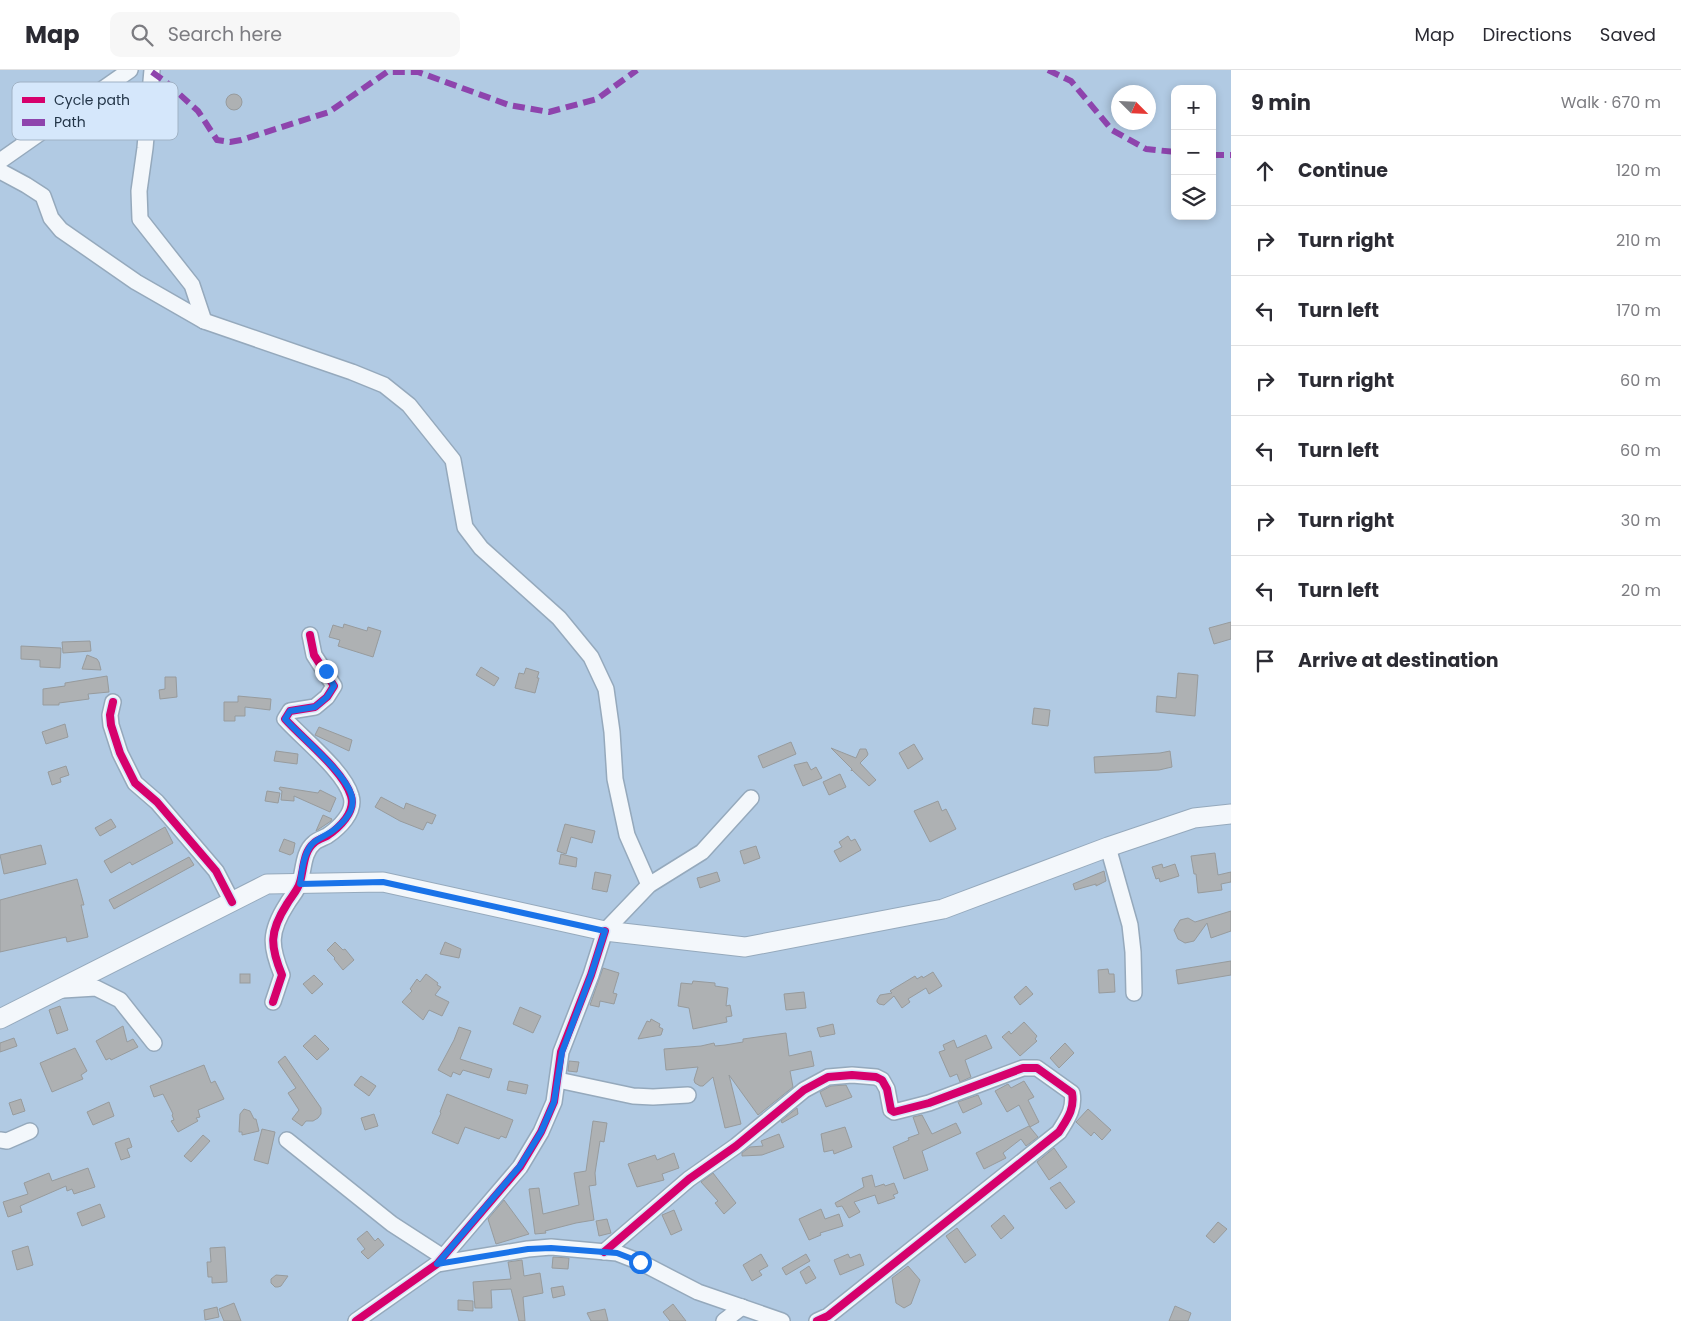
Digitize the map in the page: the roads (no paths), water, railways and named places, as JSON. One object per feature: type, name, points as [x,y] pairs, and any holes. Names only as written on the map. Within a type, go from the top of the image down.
[{"type":"main road","points":[[0,1019],[268,884],[383,882],[605,931],[744,947],[943,909],[1108,847],[1194,818],[1231,814]]},
{"type":"street","points":[[113,82],[130,70]]},
{"type":"street","points":[[0,161],[30,140]]},
{"type":"street","points":[[146,140],[139,191],[140,219],[192,285],[204,321]]},
{"type":"street","points":[[0,171],[43,196],[51,218],[61,230],[136,282],[204,321],[384,385],[409,405],[453,460],[465,527],[482,548],[559,618],[591,657],[606,689],[612,732],[615,779],[627,835],[649,885]]},
{"type":"street","points":[[273,1002],[282,975],[272,941],[275,929],[285,906],[300,884],[305,858],[313,843],[328,835],[343,822],[350,811],[352,798],[345,783],[285,719],[290,711],[315,707],[327,697],[334,686],[314,655],[310,635]]},
{"type":"street","points":[[113,702],[110,715],[111,725],[120,753],[135,783],[157,802],[216,871],[232,902]]},
{"type":"street","points":[[356,1321],[440,1260],[520,1166],[541,1132],[554,1102],[562,1052],[591,975],[605,931],[649,885],[702,852],[751,798]]},
{"type":"street","points":[[1108,847],[1130,925],[1134,993]]},
{"type":"street","points":[[56,991],[96,988],[120,1000],[154,1043]]},
{"type":"street","points":[[604,1252],[690,1179],[736,1146],[804,1090],[828,1077],[852,1075],[876,1077],[882,1080],[888,1089],[891,1110],[894,1112],[930,1104],[1023,1068],[1037,1068],[1072,1093],[1074,1101],[1072,1112],[1059,1132],[835,1310],[817,1321]]},
{"type":"street","points":[[558,1080],[634,1096],[688,1095]]},
{"type":"street","points":[[0,1140],[7,1141],[30,1130]]},
{"type":"street","points":[[287,1140],[440,1260],[551,1248],[617,1253],[640,1262],[698,1292],[734,1316],[782,1321]]}]
